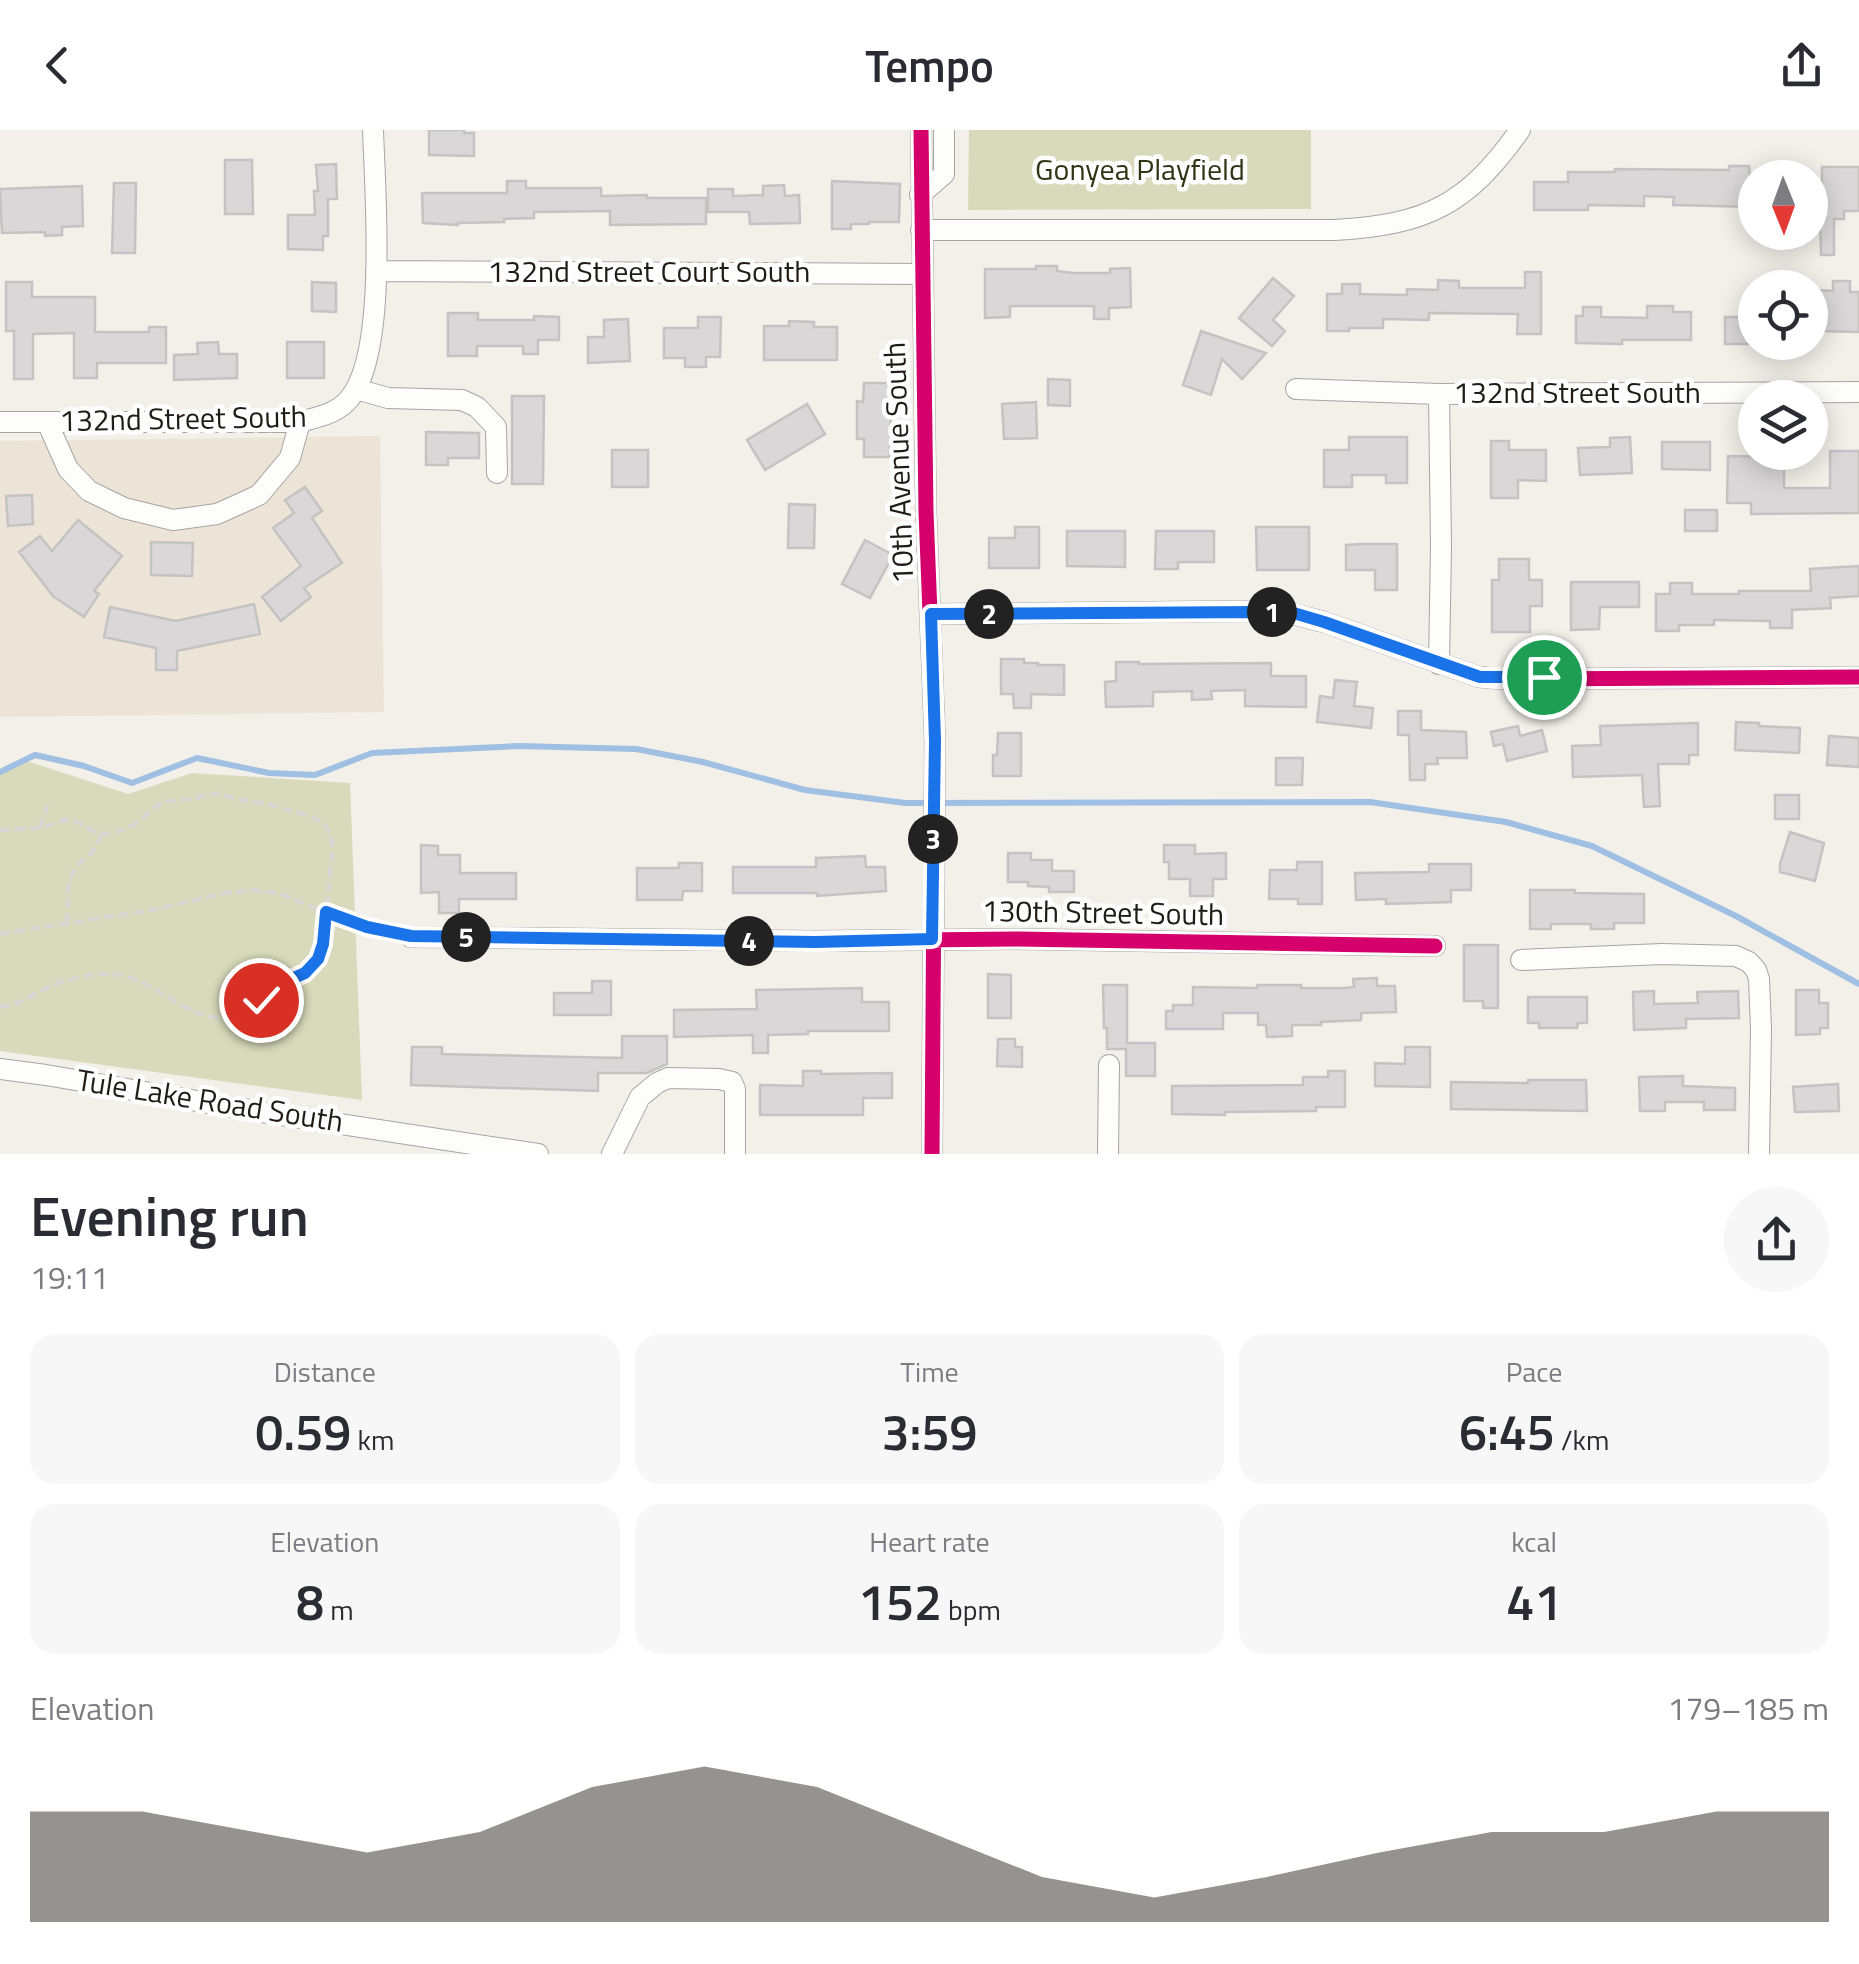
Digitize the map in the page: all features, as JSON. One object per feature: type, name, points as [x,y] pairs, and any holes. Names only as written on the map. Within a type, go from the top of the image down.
[{"type":"street","points":[[373,130],[374,318],[356,389],[388,398],[462,400],[477,407],[496,426],[497,474]]},
{"type":"street","name":"10th Avenue South","points":[[920,130],[926,512],[935,741],[932,1154]]},
{"type":"street","points":[[920,195],[944,174],[944,130]]},
{"type":"street","points":[[921,230],[1352,229],[1394,225],[1434,211],[1463,194],[1484,176],[1514,137]]},
{"type":"street","name":"132nd Street Court South","points":[[376,271],[922,274]]},
{"type":"street","name":"132nd Street South","points":[[0,422],[300,422],[329,414],[356,389]]},
{"type":"street","name":"132nd Street South","points":[[1296,389],[1439,394],[1859,392]]},
{"type":"street","points":[[1439,394],[1439,664]]},
{"type":"street","points":[[47,422],[68,469],[89,490],[124,508],[173,520],[216,514],[260,496],[290,458],[300,422]]},
{"type":"street","points":[[931,614],[1297,614],[1439,664],[1480,677],[1502,679],[1859,676]]},
{"type":"street","name":"130th Street South","points":[[411,936],[1435,946]]},
{"type":"street","points":[[1522,960],[1662,954],[1736,956],[1749,962],[1759,980],[1759,1154]]},
{"type":"street","points":[[1108,1154],[1109,1065]]},
{"type":"street","name":"Tule Lake Road South","points":[[0,1069],[538,1154]]},
{"type":"street","points":[[612,1154],[640,1097],[668,1078],[685,1078],[732,1082],[735,1154]]},
{"type":"path","points":[[0,830],[39,828],[72,820],[101,834],[122,831],[166,801],[214,793],[314,817],[326,826],[332,838],[323,944],[313,966],[233,1015],[215,1016],[185,1008],[135,978],[112,974],[60,982],[18,1004],[0,1007]]},
{"type":"path","points":[[39,828],[50,800]]},
{"type":"path","points":[[66,924],[71,876],[96,848],[101,834]]},
{"type":"path","points":[[0,934],[157,909],[238,891],[265,891],[367,927],[411,936]]},
{"type":"shaded area","points":[[380,436],[384,712],[0,717],[0,441]]},
{"type":"green space","name":"Gonyea Playfield","points":[[969,130],[1311,130],[1311,209],[968,210]]},
{"type":"green space","points":[[24,760],[128,794],[192,773],[350,783],[362,1100],[0,1051],[0,772]]},
{"type":"building","points":[[429,130],[474,133],[474,156],[429,155]]},
{"type":"building","points":[[225,160],[252,160],[253,214],[225,214]]},
{"type":"building","points":[[336,164],[337,199],[328,199],[328,236],[323,236],[323,250],[288,249],[288,215],[315,215],[316,165]]},
{"type":"building","points":[[1729,166],[1738,166],[1738,207],[1673,205],[1674,197],[1644,196],[1644,206],[1588,205],[1588,210],[1534,210],[1534,182],[1568,182],[1568,172],[1729,170]]},
{"type":"building","points":[[1828,167],[1859,167],[1859,211],[1844,211],[1844,219],[1834,219],[1834,255],[1821,255],[1821,250],[1828,250]]},
{"type":"building","points":[[507,181],[526,181],[526,188],[601,188],[601,196],[706,198],[706,224],[610,225],[610,211],[534,212],[534,218],[458,225],[423,223],[422,193],[507,193]]},
{"type":"building","points":[[832,181],[900,184],[899,222],[869,222],[851,224],[851,229],[832,229]]},
{"type":"building","points":[[114,183],[136,183],[135,253],[112,253]]},
{"type":"building","points":[[784,185],[785,196],[799,195],[800,223],[750,224],[749,212],[708,212],[708,189],[733,189],[733,196],[763,195],[763,186]]},
{"type":"building","points":[[82,186],[83,226],[62,227],[62,235],[2,233],[0,189]]},
{"type":"building","points":[[1057,266],[1057,271],[1073,273],[1110,273],[1110,269],[1130,268],[1131,307],[1109,308],[1109,319],[1094,319],[1094,306],[1010,306],[1010,317],[985,318],[985,269]]},
{"type":"building","points":[[1525,272],[1541,272],[1541,334],[1517,334],[1518,314],[1429,313],[1429,320],[1383,319],[1383,328],[1327,331],[1327,294],[1342,294],[1342,284],[1360,284],[1360,294],[1407,295],[1407,289],[1438,290],[1438,280],[1459,281],[1459,288],[1525,288]]},
{"type":"building","points":[[1273,278],[1294,296],[1273,320],[1285,331],[1272,346],[1239,318]]},
{"type":"building","points":[[1833,281],[1850,281],[1850,292],[1859,292],[1859,332],[1828,331],[1828,291],[1833,291]]},
{"type":"building","points":[[6,282],[32,282],[32,297],[95,297],[95,332],[149,332],[149,327],[166,327],[166,363],[97,363],[97,378],[74,378],[74,333],[33,334],[33,379],[14,379],[14,331],[6,331]]},
{"type":"building","points":[[312,282],[336,283],[336,312],[312,311]]},
{"type":"building","points":[[1647,306],[1673,306],[1673,312],[1691,312],[1691,340],[1576,343],[1576,316],[1583,316],[1583,307],[1601,307],[1601,317],[1647,318]]},
{"type":"building","points":[[448,313],[478,313],[478,320],[559,317],[559,340],[538,340],[538,354],[523,354],[523,346],[477,346],[477,356],[448,356]]},
{"type":"building","points":[[698,317],[721,317],[720,357],[706,357],[706,367],[685,367],[685,358],[664,358],[664,328],[698,328]]},
{"type":"building","points":[[1725,317],[1738,317],[1738,344],[1725,344]]},
{"type":"building","points":[[628,319],[630,361],[588,363],[588,337],[604,337],[604,320]]},
{"type":"building","points":[[789,321],[837,327],[837,360],[764,360],[764,326],[789,326]]},
{"type":"building","points":[[1201,331],[1266,353],[1242,379],[1222,359],[1211,395],[1183,385]]},
{"type":"building","points":[[218,342],[219,354],[237,354],[237,378],[174,380],[174,355],[198,354],[197,343]]},
{"type":"building","points":[[287,342],[324,342],[324,378],[287,378]]},
{"type":"building","points":[[1048,379],[1070,380],[1070,406],[1048,405]]},
{"type":"building","points":[[864,383],[891,383],[890,457],[864,457],[864,439],[857,439],[857,401],[863,402]]},
{"type":"building","points":[[512,396],[544,396],[543,484],[512,484]]},
{"type":"building","points":[[1036,402],[1037,438],[1004,439],[1002,404]]},
{"type":"building","points":[[807,404],[825,434],[765,470],[747,440]]},
{"type":"building","points":[[426,432],[479,433],[479,458],[448,458],[448,465],[426,465]]},
{"type":"building","points":[[1349,437],[1407,437],[1407,483],[1386,483],[1386,475],[1352,475],[1352,487],[1324,487],[1324,450],[1349,450]]},
{"type":"building","points":[[1630,437],[1632,473],[1580,475],[1578,448],[1610,447],[1610,438]]},
{"type":"building","points":[[1491,441],[1509,441],[1509,450],[1546,450],[1546,481],[1518,480],[1518,498],[1491,498]]},
{"type":"building","points":[[1662,442],[1710,442],[1710,470],[1662,469]]},
{"type":"building","points":[[612,450],[648,450],[648,487],[612,487]]},
{"type":"building","points":[[1830,451],[1859,451],[1859,513],[1751,514],[1751,503],[1727,503],[1728,456],[1738,456],[1738,470],[1784,470],[1784,488],[1830,488]]},
{"type":"building","points":[[305,487],[322,511],[312,518],[342,563],[304,588],[311,597],[281,621],[262,597],[301,566],[273,528],[294,513],[285,500]]},
{"type":"building","points":[[32,495],[33,524],[8,526],[6,496]]},
{"type":"building","points":[[789,504],[815,505],[814,548],[788,548]]},
{"type":"building","points":[[1685,510],[1717,510],[1717,531],[1685,531]]},
{"type":"building","points":[[78,520],[122,556],[94,591],[99,594],[84,617],[53,596],[19,552],[40,536],[52,551]]},
{"type":"building","points":[[1015,527],[1039,527],[1039,568],[989,568],[989,538],[1015,538]]},
{"type":"building","points":[[1256,527],[1309,527],[1309,570],[1257,570]]},
{"type":"building","points":[[1067,531],[1125,531],[1125,567],[1067,566]]},
{"type":"building","points":[[1156,531],[1214,531],[1214,562],[1178,562],[1178,569],[1155,569]]},
{"type":"building","points":[[865,540],[893,555],[870,598],[842,584]]},
{"type":"building","points":[[151,542],[193,543],[192,576],[151,575]]},
{"type":"building","points":[[1397,544],[1397,590],[1375,590],[1375,570],[1346,570],[1346,545]]},
{"type":"building","points":[[1499,559],[1529,559],[1529,580],[1542,580],[1542,606],[1530,606],[1530,632],[1492,632],[1492,580],[1499,580]]},
{"type":"building","points":[[1859,566],[1859,596],[1830,598],[1831,608],[1792,610],[1792,628],[1770,628],[1770,621],[1714,620],[1714,625],[1679,625],[1679,631],[1656,631],[1656,594],[1670,594],[1670,583],[1692,583],[1692,594],[1811,591],[1810,569]]},
{"type":"building","points":[[1571,582],[1639,582],[1639,607],[1600,607],[1599,629],[1571,630]]},
{"type":"building","points":[[254,604],[260,634],[177,651],[177,670],[156,670],[156,648],[104,637],[110,607],[176,621]]},
{"type":"building","points":[[1001,659],[1064,665],[1064,695],[1031,694],[1031,708],[1014,708],[1013,694],[1001,694]]},
{"type":"building","points":[[1116,662],[1271,663],[1271,676],[1306,676],[1306,707],[1245,706],[1245,690],[1211,691],[1212,699],[1192,700],[1192,691],[1153,692],[1153,706],[1106,707],[1105,682],[1116,681]]},
{"type":"building","points":[[1335,680],[1357,682],[1354,706],[1373,708],[1371,728],[1317,722],[1320,696],[1333,698]]},
{"type":"building","points":[[1398,711],[1421,711],[1421,730],[1466,732],[1467,758],[1437,758],[1438,764],[1425,764],[1425,780],[1410,780],[1409,735],[1398,735]]},
{"type":"building","points":[[1736,722],[1800,728],[1799,753],[1735,750]]},
{"type":"building","points":[[1698,723],[1698,755],[1689,755],[1689,764],[1658,764],[1660,806],[1644,807],[1642,775],[1573,777],[1572,746],[1601,745],[1600,726]]},
{"type":"building","points":[[1518,726],[1520,736],[1542,730],[1547,751],[1507,761],[1503,744],[1494,746],[1491,732]]},
{"type":"building","points":[[998,733],[1021,733],[1021,776],[993,776]]},
{"type":"building","points":[[1829,736],[1859,738],[1859,767],[1827,765]]},
{"type":"building","points":[[1276,758],[1303,758],[1302,785],[1276,785]]},
{"type":"building","points":[[1775,795],[1799,795],[1799,819],[1775,819]]},
{"type":"building","points":[[1790,832],[1824,843],[1815,881],[1780,872]]},
{"type":"building","points":[[421,845],[438,846],[438,855],[460,855],[460,873],[516,873],[516,899],[459,899],[459,913],[439,913],[439,892],[421,893]]},
{"type":"building","points":[[1164,845],[1195,845],[1195,854],[1226,853],[1226,879],[1213,879],[1213,896],[1190,896],[1190,879],[1169,879]]},
{"type":"building","points":[[1008,853],[1031,853],[1031,860],[1052,860],[1052,871],[1074,871],[1074,892],[1049,892],[1049,887],[1008,882]]},
{"type":"building","points":[[865,856],[866,867],[885,867],[886,891],[817,896],[733,893],[733,867],[816,867],[816,858]]},
{"type":"building","points":[[1297,862],[1322,862],[1322,904],[1269,899],[1270,870],[1297,870]]},
{"type":"building","points":[[679,863],[702,863],[702,891],[683,891],[682,900],[637,900],[637,868],[679,868]]},
{"type":"building","points":[[1429,864],[1471,864],[1471,890],[1451,890],[1451,902],[1386,904],[1386,899],[1356,900],[1355,873],[1429,872]]},
{"type":"building","points":[[1530,890],[1644,894],[1644,923],[1614,923],[1614,929],[1591,929],[1591,924],[1551,924],[1551,929],[1530,929]]},
{"type":"building","points":[[1464,945],[1498,945],[1498,1008],[1483,1008],[1483,1001],[1464,1001]]},
{"type":"building","points":[[988,974],[1011,975],[1011,1018],[988,1018]]},
{"type":"building","points":[[1377,978],[1377,986],[1395,986],[1396,1012],[1361,1013],[1361,1020],[1321,1025],[1292,1025],[1292,1036],[1267,1037],[1266,1025],[1258,1025],[1258,1013],[1223,1013],[1223,1029],[1166,1029],[1166,1011],[1173,1011],[1173,1005],[1193,1005],[1193,987],[1345,988],[1354,987],[1353,979]]},
{"type":"building","points":[[592,981],[611,981],[611,1015],[554,1015],[554,993],[592,993]]},
{"type":"building","points":[[1103,985],[1127,985],[1127,1043],[1155,1043],[1155,1076],[1126,1076],[1126,1049],[1107,1049]]},
{"type":"building","points":[[862,988],[862,1002],[889,1002],[889,1031],[768,1035],[768,1053],[753,1053],[753,1035],[674,1037],[674,1010],[757,1009],[756,990]]},
{"type":"building","points":[[1796,990],[1819,990],[1819,1003],[1828,1003],[1828,1028],[1820,1028],[1820,1034],[1796,1035]]},
{"type":"building","points":[[1654,991],[1654,1004],[1698,1003],[1697,992],[1738,991],[1739,1018],[1686,1019],[1686,1028],[1634,1030],[1633,992]]},
{"type":"building","points":[[1528,997],[1587,997],[1587,1023],[1578,1023],[1577,1028],[1539,1028],[1539,1023],[1528,1023]]},
{"type":"building","points":[[622,1036],[667,1036],[667,1064],[647,1073],[598,1073],[598,1091],[411,1085],[412,1047],[442,1047],[442,1054],[622,1058]]},
{"type":"building","points":[[998,1039],[1015,1039],[1015,1047],[1022,1047],[1022,1067],[997,1066]]},
{"type":"building","points":[[1405,1047],[1430,1047],[1430,1087],[1375,1086],[1375,1063],[1405,1064]]},
{"type":"building","points":[[803,1071],[892,1073],[892,1098],[863,1098],[863,1115],[760,1115],[760,1085],[803,1086]]},
{"type":"building","points":[[1328,1071],[1345,1071],[1345,1107],[1225,1115],[1172,1114],[1172,1086],[1303,1085],[1303,1077],[1328,1077]]},
{"type":"building","points":[[1683,1076],[1683,1086],[1735,1088],[1735,1110],[1704,1110],[1704,1102],[1665,1102],[1665,1111],[1640,1111],[1639,1077]]},
{"type":"building","points":[[1586,1080],[1587,1111],[1451,1109],[1451,1082]]},
{"type":"building","points":[[1838,1084],[1839,1111],[1795,1112],[1793,1087]]},
{"type":"waterway","points":[[0,772],[35,755],[84,766],[132,783],[197,758],[269,773],[315,775],[372,753],[519,746],[636,749],[703,762],[805,790],[905,803],[1370,802],[1506,822],[1592,846],[1736,916],[1859,984]]},
{"type":"cycle path","points":[[921,130],[926,512],[935,741],[932,1154]]},
{"type":"cycle path","points":[[931,614],[1260,611],[1297,615],[1479,677],[1502,679],[1859,677]]},
{"type":"cycle path","points":[[411,937],[1017,939],[1435,946]]},
{"type":"route","points":[[261,1000],[313,966],[323,944],[326,912],[367,927],[411,936],[816,942],[932,939],[935,741],[931,614],[1297,614],[1480,677],[1544,677]]}]
